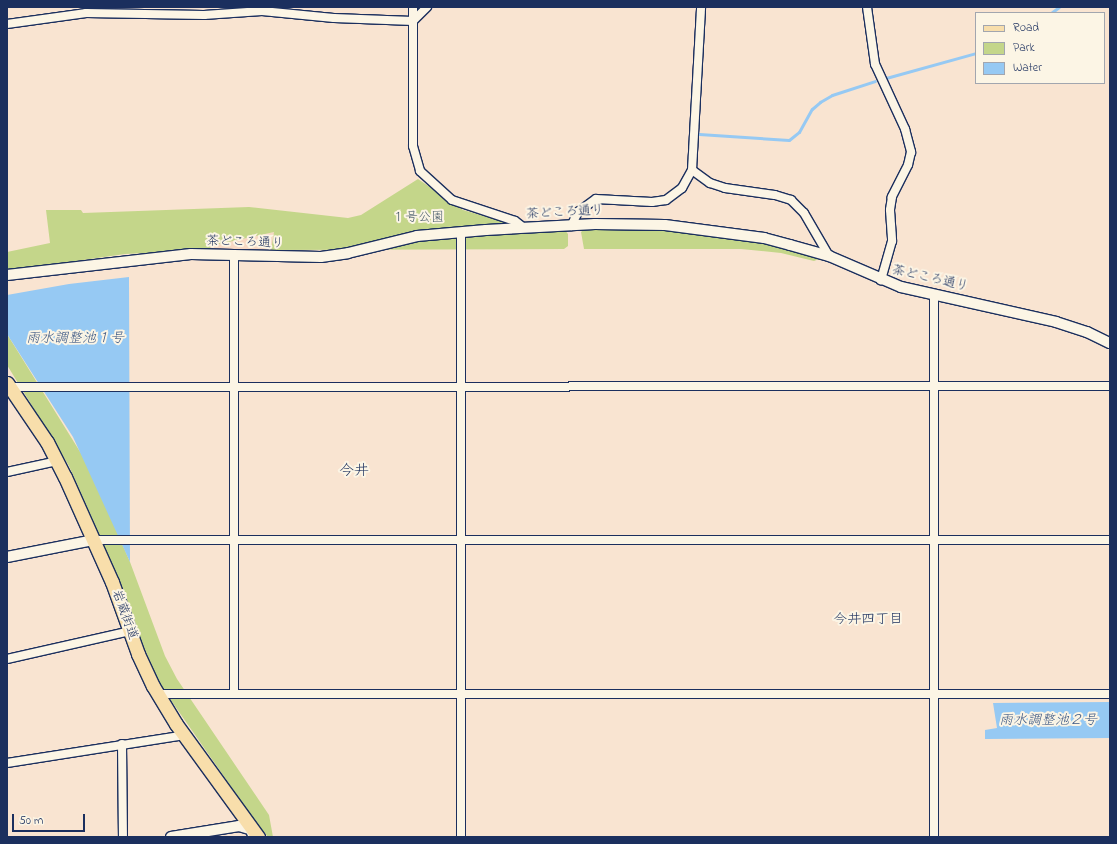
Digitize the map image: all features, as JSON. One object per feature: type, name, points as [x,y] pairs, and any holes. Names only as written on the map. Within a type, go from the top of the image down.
[{"type":"main road","name":"岩蔵街道","points":[[8,385],[57,461],[94,540],[143,666],[157,694],[254,835]]},
{"type":"street","points":[[413,7],[413,146],[420,171],[452,200],[514,221],[524,228]]},
{"type":"street","points":[[7,24],[86,10],[204,15],[262,11],[334,18],[413,21],[427,7]]},
{"type":"street","points":[[571,226],[578,212],[596,199],[652,202],[666,200],[682,188],[692,170],[701,7]]},
{"type":"street","points":[[867,7],[875,64],[905,129],[911,152],[908,165],[892,197],[890,210],[892,241],[881,280]]},
{"type":"street","points":[[692,170],[710,183],[724,188],[775,195],[791,200],[804,212],[829,256]]},
{"type":"street","name":"茶どころ通り","points":[[7,275],[178,255],[293,258],[337,255],[417,236],[461,232],[607,224],[683,227],[764,238],[829,256],[881,280],[934,294],[1056,322],[1087,332],[1110,343]]},
{"type":"street","points":[[461,232],[461,837]]},
{"type":"street","points":[[234,256],[234,694]]},
{"type":"street","points":[[934,294],[934,837]]},
{"type":"street","points":[[8,385],[233,387],[460,385],[1110,386]]},
{"type":"street","points":[[7,472],[57,461]]},
{"type":"street","points":[[7,557],[94,540],[1110,540]]},
{"type":"street","points":[[7,659],[130,631]]},
{"type":"street","points":[[157,694],[1110,694]]},
{"type":"street","points":[[7,763],[184,735]]},
{"type":"street","points":[[122,744],[123,837]]},
{"type":"street","points":[[171,837],[239,826],[254,835]]},
{"type":"shaded area","points":[[275,232],[271,250],[211,250],[210,246]]},
{"type":"green space","name":"１号公園","points":[[418,179],[463,210],[533,230],[564,229],[568,234],[568,246],[564,249],[271,250],[274,232],[210,246],[211,250],[125,254],[7,271],[7,252],[50,243],[46,210],[81,210],[83,213],[249,207],[348,218],[361,215]]},
{"type":"green space","points":[[586,228],[662,228],[755,239],[816,255],[819,259],[814,261],[781,253],[741,249],[584,249],[581,232]]},
{"type":"green space","points":[[7,334],[87,463],[130,562],[165,656],[177,679],[269,815],[273,837],[268,837],[255,821],[161,686],[145,650],[119,579],[69,466],[7,365]]},
{"type":"water","name":"雨水調整池１号","points":[[129,277],[130,562],[73,437],[7,334],[7,295],[69,284]]},
{"type":"water","name":"雨水調整池２号","points":[[1110,702],[1110,738],[985,739],[985,730],[997,728],[993,703]]},
{"type":"waterway","points":[[1052,12],[1059,7]]},
{"type":"waterway","points":[[886,78],[975,53]]},
{"type":"waterway","points":[[699,134],[789,140],[799,132],[812,109],[820,102],[832,95],[875,81]]},
{"type":"district","name":"今井","points":[[354,472]]},
{"type":"district","name":"今井四丁目","points":[[868,620]]}]
